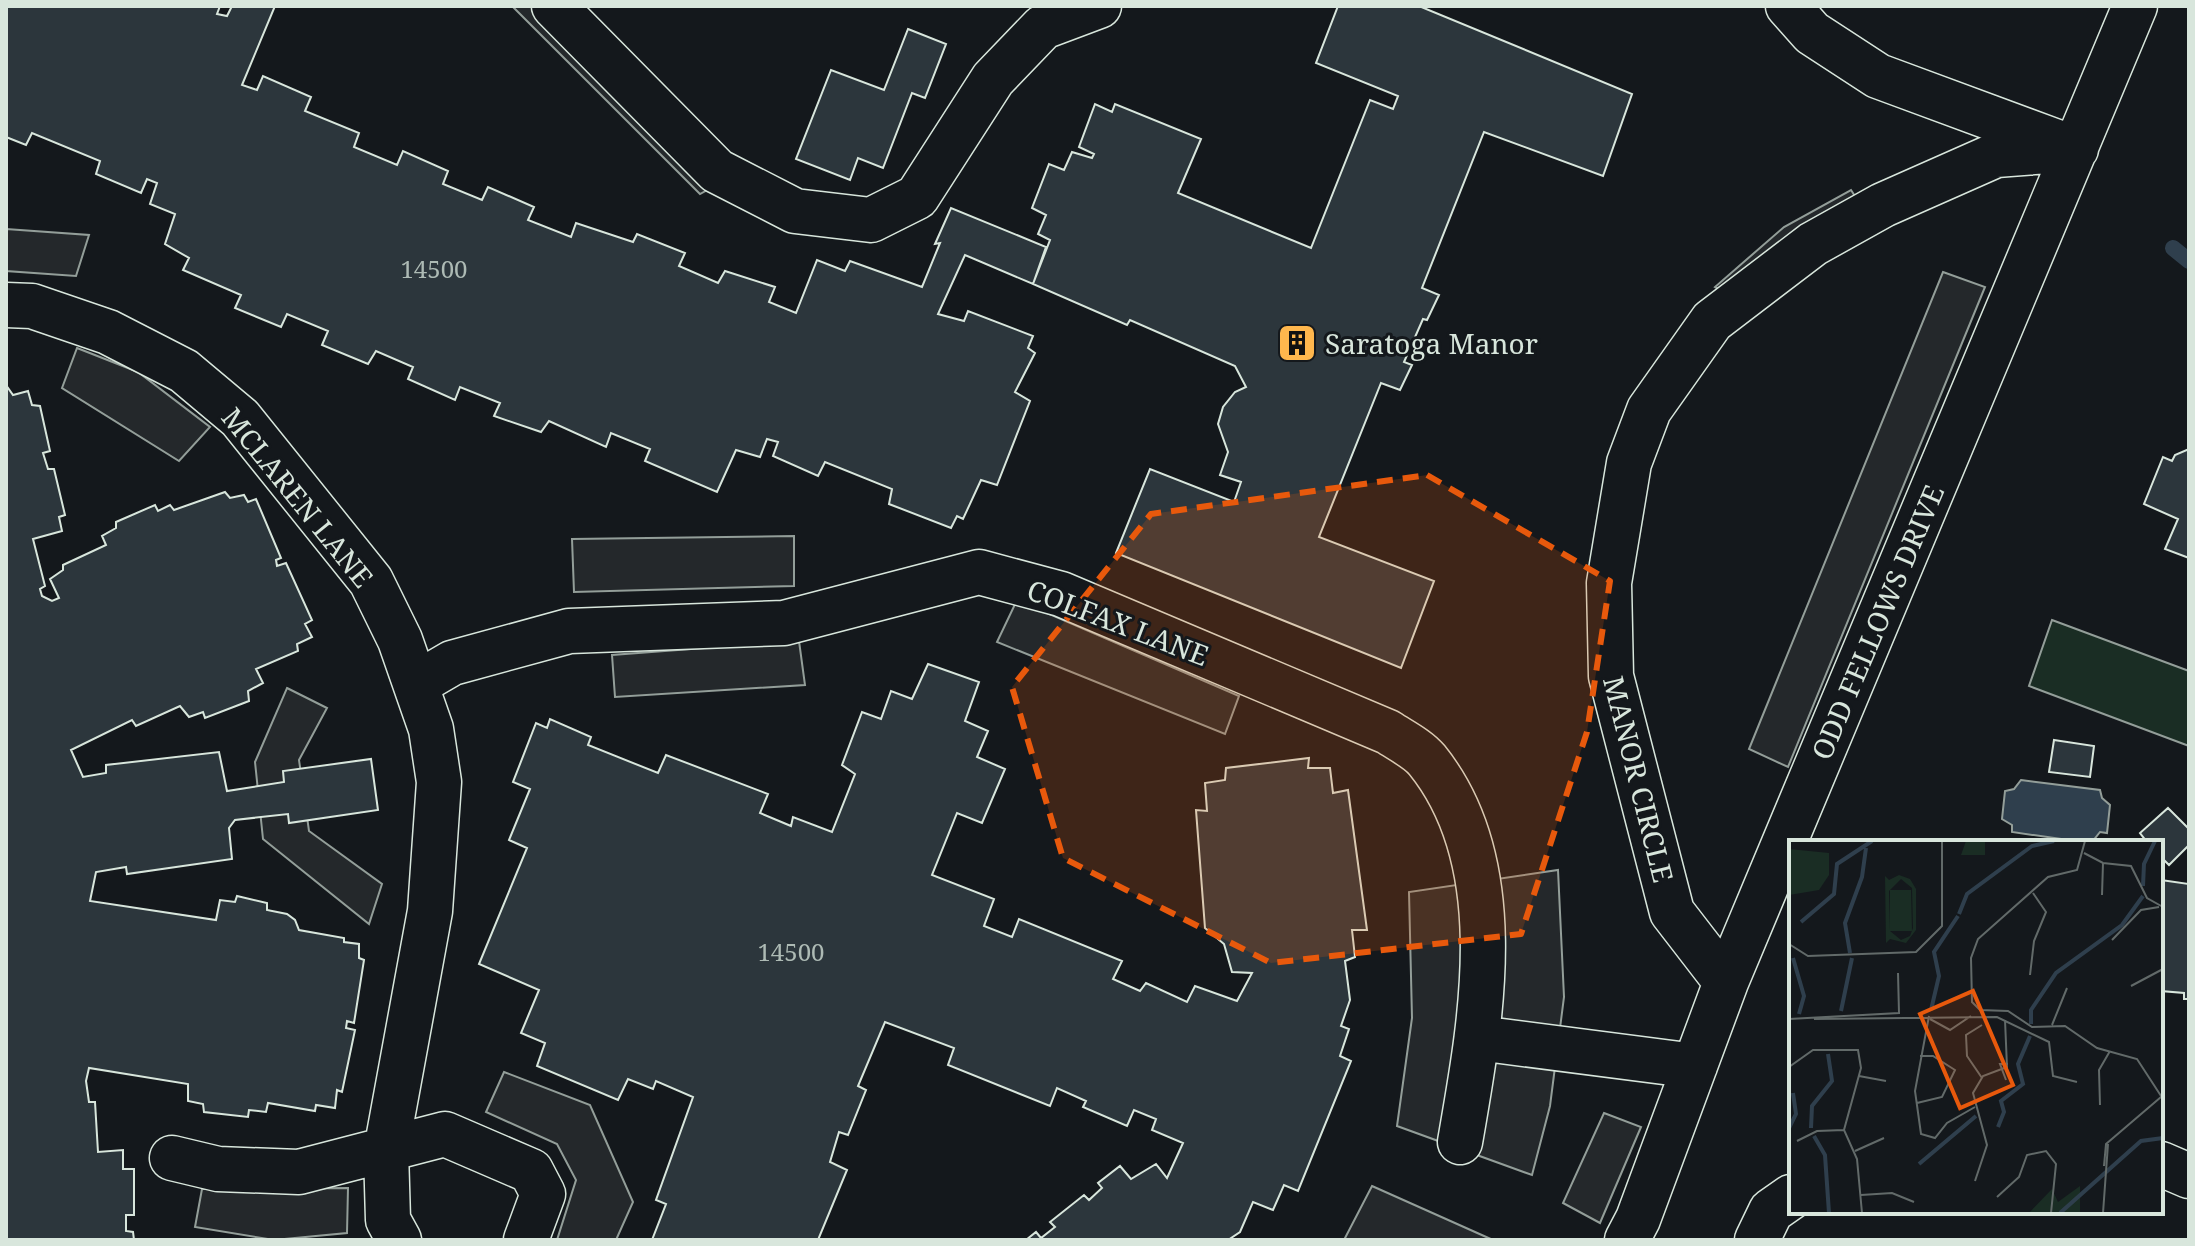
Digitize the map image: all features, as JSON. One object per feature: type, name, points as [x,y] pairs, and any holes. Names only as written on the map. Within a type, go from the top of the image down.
[{"type":"street","points":[[554,6],[717,171],[795,211],[871,220],[917,197],[993,79],[1043,27],[1099,6]]},
{"type":"street","points":[[1788,6],[1812,33],[1878,76],[2076,149]]},
{"type":"street","name":"ODD FELLOWS DRIVE","points":[[1627,1240],[1638,1219],[1726,982],[2135,6]]},
{"type":"street","name":"MANOR CIRCLE","points":[[1726,982],[1672,912],[1611,676],[1609,583],[1629,463],[1649,410],[1712,321],[1813,244],[1883,205],[1996,155],[2076,149]]},
{"type":"street","name":"MCLAREN LANE","points":[[6,305],[32,306],[108,332],[184,371],[240,418],[371,581],[400,640],[431,729],[439,782],[430,911],[386,1151],[388,1220],[399,1240]]},
{"type":"street","name":"COLFAX LANE","points":[[416,684],[452,663],[569,631],[784,623],[979,572],[1061,594],[1388,732],[1426,758],[1457,804],[1476,862],[1483,929],[1478,1038],[1460,1142]]},
{"type":"street","points":[[1478,1038],[1695,1066]]},
{"type":"street","points":[[172,1158],[218,1169],[299,1172],[445,1134],[531,1171],[543,1194],[526,1240]]},
{"type":"street","points":[[2163,1165],[2189,1176]]},
{"type":"street","points":[[1757,1240],[1771,1211],[1789,1198]]},
{"type":"highlighted area","points":[[1427,475],[1610,581],[1587,732],[1521,934],[1271,963],[1063,858],[1012,687],[1151,514]]},
{"type":"green space","points":[[2052,620],[2189,671],[2189,746],[2029,686]]},
{"type":"shaded area","points":[[512,6],[536,6],[718,184],[700,194]]},
{"type":"shaded area","points":[[1851,190],[1860,204],[1732,297],[1715,287],[1784,227]]},
{"type":"shaded area","points":[[6,229],[89,235],[76,276],[6,271]]},
{"type":"shaded area","points":[[1943,272],[1985,287],[1788,767],[1749,749]]},
{"type":"shaded area","points":[[77,348],[138,372],[210,427],[179,461],[62,388]]},
{"type":"shaded area","points":[[794,536],[794,586],[574,592],[572,539]]},
{"type":"shaded area","points":[[1017,600],[1239,696],[1225,734],[997,642]]},
{"type":"shaded area","points":[[799,641],[805,685],[615,697],[612,655]]},
{"type":"shaded area","points":[[287,688],[327,708],[299,760],[309,831],[382,884],[369,924],[263,839],[255,762]]},
{"type":"shaded area","points":[[1558,870],[1564,997],[1550,1106],[1532,1175],[1397,1126],[1412,1018],[1409,892]]},
{"type":"shaded area","points":[[504,1072],[590,1105],[633,1202],[616,1240],[557,1240],[576,1180],[557,1144],[486,1112]]},
{"type":"shaded area","points":[[1604,1113],[1641,1127],[1600,1223],[1563,1203]]},
{"type":"shaded area","points":[[1372,1186],[1493,1240],[1344,1240]]},
{"type":"shaded area","points":[[348,1188],[347,1233],[274,1240],[195,1227],[202,1189]]},
{"type":"water","points":[[2021,780],[2100,790],[2102,798],[2110,805],[2107,833],[2100,832],[2094,840],[2068,840],[2012,832],[2012,825],[2002,819],[2005,791],[2014,789]]},
{"type":"building","points":[[6,6],[220,6],[217,14],[227,16],[232,6],[275,6],[242,85],[257,90],[263,76],[311,97],[305,111],[359,133],[354,147],[397,165],[403,151],[448,171],[443,184],[482,200],[488,187],[534,207],[528,220],[571,237],[576,223],[633,242],[637,234],[685,253],[679,266],[718,283],[725,271],[775,287],[769,302],[796,313],[817,260],[845,271],[850,261],[922,287],[940,243],[935,244],[951,208],[1046,247],[1033,284],[965,255],[938,314],[964,321],[968,311],[1033,336],[1028,348],[1035,353],[1015,392],[1030,401],[997,485],[981,480],[963,519],[957,516],[951,528],[889,504],[892,489],[825,462],[818,476],[773,456],[778,442],[767,439],[760,457],[736,450],[717,492],[645,461],[650,449],[611,433],[606,447],[549,421],[541,432],[494,416],[500,403],[460,387],[455,400],[408,379],[413,367],[376,351],[368,364],[322,345],[328,331],[287,314],[281,327],[235,308],[241,295],[183,270],[189,258],[165,244],[175,214],[150,204],[157,183],[147,179],[141,193],[96,174],[100,161],[32,133],[26,145],[6,137]]},
{"type":"building","name":"Saratoga Manor","points":[[1338,6],[1419,6],[1632,94],[1603,176],[1484,132],[1422,288],[1439,295],[1427,320],[1423,319],[1404,362],[1412,365],[1400,390],[1381,383],[1319,537],[1434,581],[1401,668],[1116,553],[1150,469],[1234,502],[1241,482],[1220,475],[1228,452],[1218,424],[1223,407],[1235,392],[1246,387],[1235,366],[1130,320],[1127,325],[1033,284],[1050,240],[1038,234],[1046,215],[1032,208],[1049,164],[1064,170],[1072,152],[1092,158],[1094,154],[1079,147],[1095,104],[1112,112],[1115,104],[1201,139],[1178,193],[1311,248],[1370,100],[1393,109],[1398,96],[1316,63]]},
{"type":"building","points":[[908,29],[946,44],[925,98],[912,93],[883,168],[858,158],[850,180],[796,159],[831,70],[884,90]]},
{"type":"building","points":[[6,385],[13,395],[28,391],[32,405],[40,406],[50,451],[43,453],[48,469],[54,469],[65,515],[59,517],[62,531],[33,539],[45,586],[40,589],[42,596],[52,601],[59,598],[50,579],[63,570],[63,565],[106,545],[102,536],[116,528],[116,522],[155,505],[158,511],[170,505],[174,510],[225,492],[230,498],[244,495],[248,502],[256,499],[281,558],[276,560],[277,566],[286,563],[312,620],[305,624],[312,637],[297,644],[298,651],[256,669],[263,683],[248,691],[249,701],[205,718],[203,712],[189,717],[180,706],[136,726],[132,720],[71,750],[83,777],[106,773],[106,765],[219,752],[227,791],[284,782],[283,771],[371,759],[378,810],[289,823],[288,814],[235,820],[229,828],[232,859],[127,874],[126,867],[96,872],[90,901],[216,920],[220,900],[235,902],[237,896],[267,903],[267,910],[287,914],[295,920],[299,930],[344,938],[344,942],[359,944],[359,958],[364,960],[354,1023],[347,1021],[346,1028],[355,1030],[342,1092],[337,1090],[335,1108],[316,1105],[315,1111],[268,1103],[266,1112],[249,1110],[248,1117],[204,1112],[203,1104],[188,1101],[188,1084],[89,1068],[86,1081],[89,1102],[95,1102],[98,1152],[123,1150],[123,1169],[134,1169],[134,1215],[126,1215],[126,1231],[133,1232],[134,1240],[6,1240]]},
{"type":"building","points":[[2189,449],[2189,558],[2165,549],[2178,519],[2144,504],[2163,457],[2172,461],[2175,455]]},
{"type":"building","points":[[928,664],[979,682],[965,721],[988,731],[977,757],[1005,769],[982,823],[957,813],[932,875],[994,899],[984,926],[1012,937],[1019,919],[1122,961],[1113,979],[1140,991],[1146,983],[1187,1002],[1195,986],[1237,1001],[1252,973],[1232,972],[1224,944],[1205,928],[1196,810],[1207,811],[1205,783],[1225,780],[1226,768],[1309,758],[1308,768],[1330,768],[1333,793],[1348,790],[1367,930],[1352,930],[1355,957],[1345,961],[1350,1000],[1341,1026],[1349,1029],[1340,1056],[1351,1061],[1298,1191],[1284,1185],[1273,1210],[1253,1202],[1240,1232],[1228,1240],[1026,1240],[1036,1232],[1041,1238],[1055,1227],[1050,1222],[1084,1195],[1089,1200],[1102,1188],[1098,1183],[1120,1166],[1131,1179],[1156,1164],[1167,1178],[1183,1143],[1152,1130],[1156,1119],[1134,1110],[1127,1126],[1083,1107],[1086,1101],[1057,1088],[1050,1106],[948,1065],[954,1048],[885,1022],[858,1086],[866,1090],[848,1135],[839,1132],[830,1162],[847,1170],[818,1240],[652,1240],[666,1204],[656,1200],[693,1097],[656,1081],[653,1089],[628,1079],[618,1100],[537,1066],[545,1043],[521,1033],[539,990],[479,964],[527,848],[509,840],[530,789],[513,782],[536,723],[547,728],[550,719],[591,737],[588,745],[658,773],[666,755],[768,794],[760,813],[791,826],[793,817],[832,832],[855,774],[842,765],[862,712],[881,719],[891,691],[912,699]]},
{"type":"building","points":[[2054,740],[2094,746],[2090,777],[2049,772]]},
{"type":"building","points":[[2168,808],[2189,829],[2189,845],[2169,865],[2163,859],[2163,840],[2145,840],[2140,833]]},
{"type":"building","points":[[2163,880],[2189,884],[2189,999],[2184,999],[2184,993],[2163,991]]},
{"type":"waterway","points":[[2173,248],[2189,261]]},
{"type":"place","name":"Saratoga Manor","points":[[1297,343]]}]
